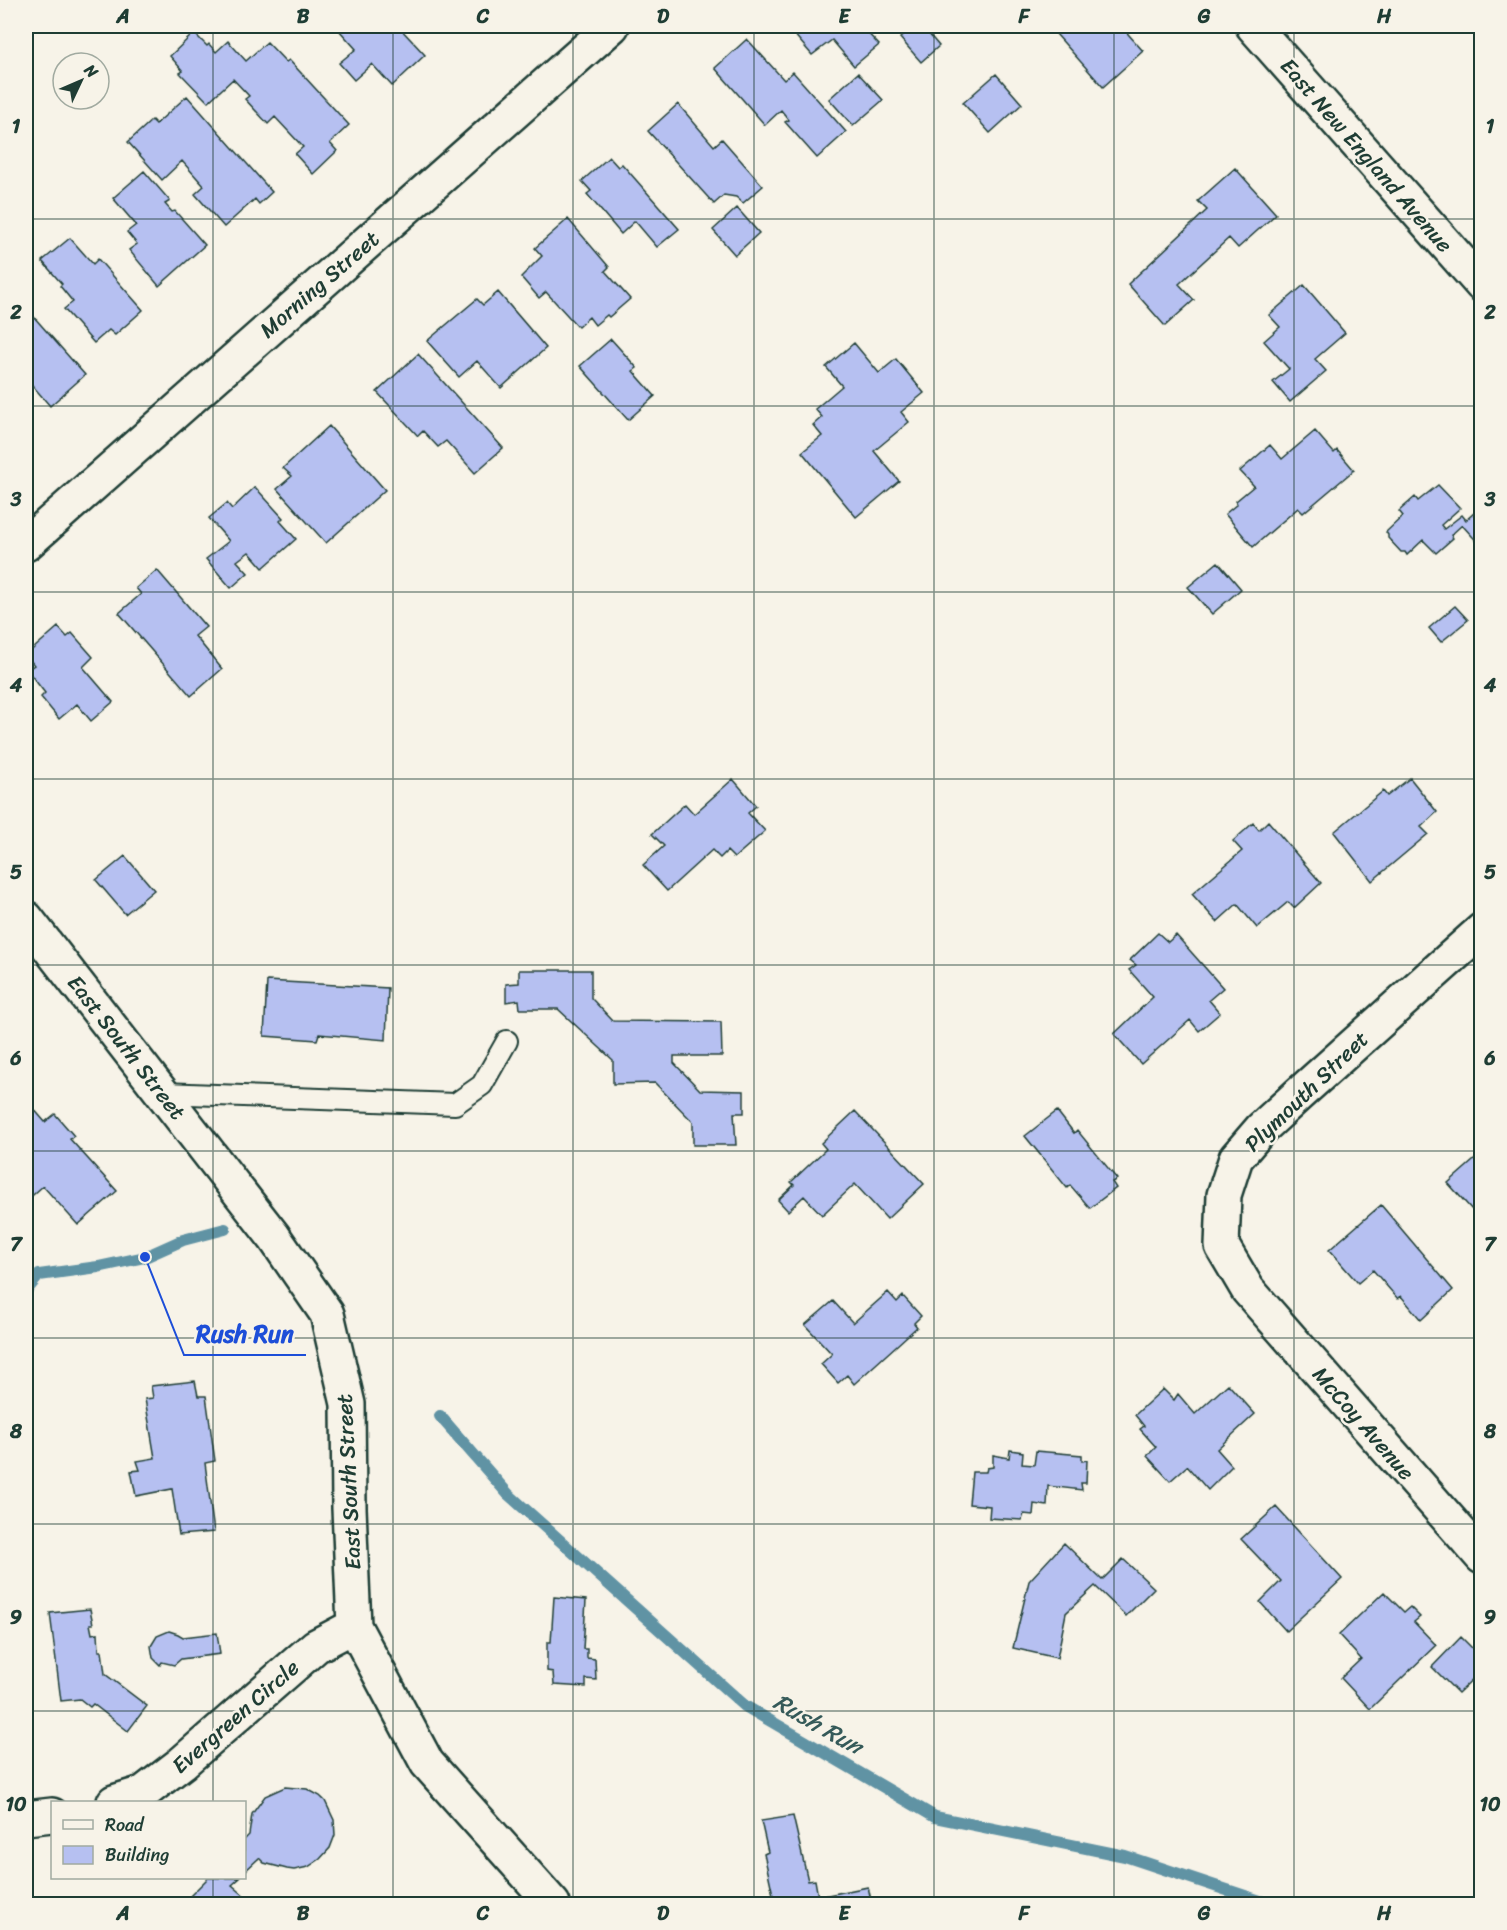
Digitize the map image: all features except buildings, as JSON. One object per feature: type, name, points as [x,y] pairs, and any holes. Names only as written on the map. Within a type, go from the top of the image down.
[{"type":"street","name":"Morning Street","points":[[26,544],[612,26]]},
{"type":"street","name":"East New England Avenue","points":[[1253,26],[1482,285]]},
{"type":"street","name":"East South Street","points":[[26,918],[274,1237],[327,1314],[348,1404],[349,1508],[354,1626],[427,1763],[553,1905]]},
{"type":"street","name":"Plymouth Street","points":[[1248,1290],[1222,1246],[1224,1195],[1236,1158],[1276,1114],[1482,930]]},
{"type":"street","name":"McCoy Avenue","points":[[1248,1290],[1482,1557]]},
{"type":"street","name":"Evergreen Circle","points":[[119,1801],[143,1792],[183,1763],[316,1646],[354,1626]]},
{"type":"street","points":[[26,1818],[51,1815]]},
{"type":"lane","points":[[164,1093],[455,1104],[482,1085],[507,1041]]},
{"type":"waterway","name":"Rush Run","points":[[26,1291],[39,1275],[98,1267],[145,1257],[183,1240],[225,1229]]},
{"type":"waterway","name":"Rush Run","points":[[440,1416],[508,1494],[745,1706],[935,1817],[1125,1856],[1269,1904]]},
{"type":"place","name":"Rush Run","points":[[145,1257]]}]
